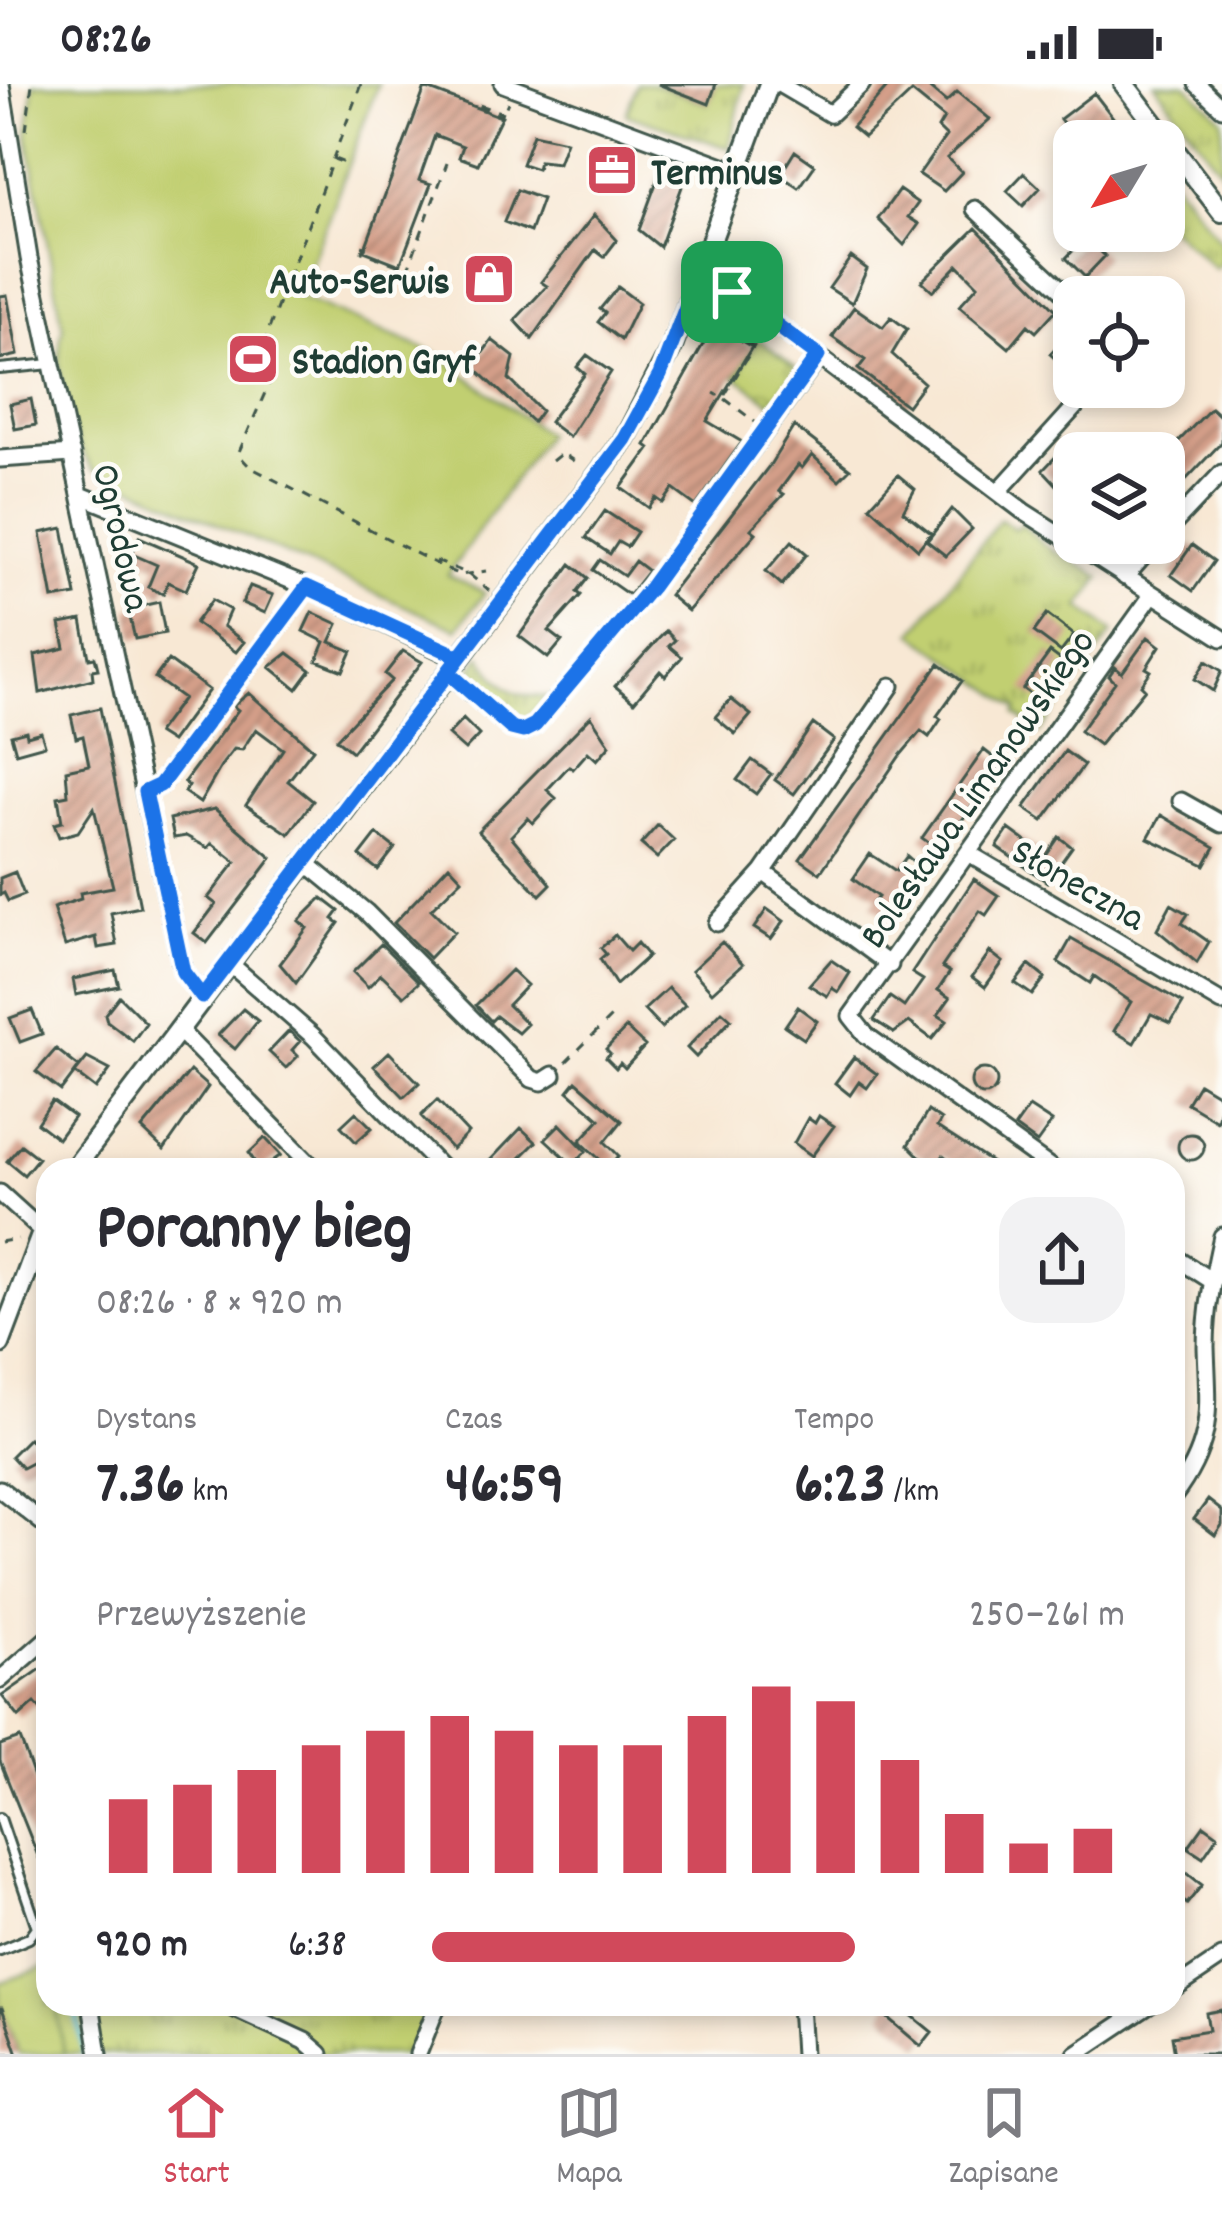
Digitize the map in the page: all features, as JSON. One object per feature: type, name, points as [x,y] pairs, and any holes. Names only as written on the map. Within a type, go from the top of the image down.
[{"type":"street","name":"Ogrodowa","points":[[1,84],[52,364],[183,972],[202,997]]},
{"type":"street","points":[[82,1158],[453,666],[485,633],[643,410],[769,84]]},
{"type":"street","points":[[778,84],[830,114],[862,84]]},
{"type":"street","points":[[1124,84],[1222,212]]},
{"type":"street","points":[[1197,84],[1222,108]]},
{"type":"street","points":[[506,92],[737,171]]},
{"type":"street","points":[[975,208],[1053,281]]},
{"type":"street","points":[[701,268],[998,492],[1222,638]]},
{"type":"street","points":[[83,496],[307,587],[453,666],[517,731],[535,725],[558,689],[639,602],[818,356]]},
{"type":"street","points":[[998,492],[1074,408]]},
{"type":"street","points":[[0,459],[72,454]]},
{"type":"street","points":[[1185,512],[1222,473]]},
{"type":"street","points":[[1125,578],[1137,564]]},
{"type":"street","points":[[145,792],[160,785],[307,587]]},
{"type":"street","name":"Bolesława Limanowskiego","points":[[1037,1158],[866,1035],[851,1016],[1152,595]]},
{"type":"street","points":[[717,923],[763,872],[891,686]]},
{"type":"street","points":[[1181,802],[1222,824]]},
{"type":"street","name":"Słoneczna","points":[[968,853],[1222,1003]]},
{"type":"street","points":[[305,862],[366,912],[532,1079],[542,1082],[553,1075]]},
{"type":"street","points":[[763,872],[890,964]]},
{"type":"street","points":[[228,962],[313,1036],[431,1158]]},
{"type":"street","points":[[178,1029],[304,1158]]},
{"type":"street","points":[[0,1193],[36,1227]]},
{"type":"street","points":[[0,1344],[36,1235]]},
{"type":"street","points":[[1185,1476],[1200,1450],[1212,1400],[1206,1346],[1222,1236]]},
{"type":"street","points":[[1185,1264],[1212,1281]]},
{"type":"street","points":[[0,1489],[36,1517]]},
{"type":"street","points":[[0,1680],[36,1648]]},
{"type":"street","points":[[1185,1982],[1222,1958]]},
{"type":"street","points":[[94,2016],[99,2054]]},
{"type":"street","points":[[250,2016],[304,2041],[320,2054]]},
{"type":"street","points":[[418,2054],[433,2016]]},
{"type":"street","points":[[801,2016],[803,2054]]},
{"type":"street","points":[[1076,2054],[1133,2016]]},
{"type":"lane","points":[[0,369],[52,364]]},
{"type":"lane","points":[[0,1818],[36,1923]]},
{"type":"lane","points":[[0,1950],[28,1938],[36,1928]]},
{"type":"path","points":[[26,134],[32,84]]},
{"type":"path","points":[[361,84],[254,369],[272,376],[238,454],[250,467],[432,560],[469,574],[485,584],[491,598]]},
{"type":"path","points":[[503,113],[506,92]]},
{"type":"path","points":[[479,104],[503,113],[489,112],[479,104]]},
{"type":"path","points":[[334,159],[347,164]]},
{"type":"path","points":[[364,245],[362,252],[408,269],[447,163]]},
{"type":"path","points":[[700,315],[754,346],[723,398]]},
{"type":"path","points":[[714,393],[766,429]]},
{"type":"path","points":[[552,461],[562,452],[587,471]]},
{"type":"path","points":[[469,574],[487,571]]},
{"type":"path","points":[[553,1075],[616,1012]]},
{"type":"path","points":[[0,1242],[36,1230]]},
{"type":"green space","name":"Stadion Gryf","points":[[34,84],[378,84],[299,297],[437,354],[546,434],[448,575],[485,593],[457,629],[93,469],[77,439],[61,381],[63,327],[27,134]]},
{"type":"green space","points":[[637,84],[654,84],[708,104],[716,84],[744,84],[729,148],[626,114]]},
{"type":"green space","points":[[1155,84],[1186,84],[1222,118],[1222,172],[1185,120]]},
{"type":"green space","points":[[1185,195],[1222,243],[1222,262],[1215,269],[1185,241]]},
{"type":"green space","points":[[713,295],[760,331],[753,343],[707,312]]},
{"type":"green space","points":[[758,339],[796,368],[772,403],[736,377]]},
{"type":"green space","points":[[1000,519],[1015,529],[1022,524],[1053,550],[1053,564],[1078,564],[1101,577],[1080,607],[1113,632],[1040,733],[1016,714],[1019,709],[913,633]]},
{"type":"green space","points":[[481,656],[516,693],[548,696],[526,721],[513,717],[467,675]]},
{"type":"green space","points":[[36,1970],[36,2016],[58,2016],[64,2054],[19,2054],[0,2002],[0,1983]]},
{"type":"green space","points":[[58,2016],[76,2016],[83,2054],[64,2054]]},
{"type":"green space","points":[[79,2016],[429,2016],[412,2054],[86,2054]]},
{"type":"building","points":[[658,84],[716,84],[709,104]]},
{"type":"building","points":[[890,84],[925,84],[946,102],[957,92],[990,119],[947,158],[962,172],[944,191],[919,174],[946,136],[938,128],[944,118],[912,92],[864,137],[852,127]]},
{"type":"building","points":[[425,88],[501,117],[478,164],[459,157],[463,146],[435,135],[419,180],[431,184],[400,265],[364,251]]},
{"type":"building","points":[[1094,93],[1115,120],[1061,120]]},
{"type":"building","points":[[533,134],[566,141],[558,163],[539,161],[537,169],[522,164]]},
{"type":"building","points":[[795,151],[815,165],[799,188],[780,175]]},
{"type":"building","points":[[600,154],[632,168],[626,187],[619,185],[617,190],[599,184],[601,176],[593,173]]},
{"type":"building","points":[[1024,173],[1040,188],[1023,206],[1007,191]]},
{"type":"building","points":[[659,175],[683,184],[660,247],[639,230]]},
{"type":"building","points":[[517,190],[542,199],[530,232],[504,222]]},
{"type":"building","points":[[899,190],[918,203],[908,217],[919,224],[904,245],[878,219]]},
{"type":"building","points":[[594,215],[617,240],[604,257],[595,250],[532,339],[515,320],[547,286],[541,282]]},
{"type":"building","points":[[976,228],[1053,307],[1053,313],[1036,332],[1028,325],[1009,348],[959,306],[978,285],[958,265],[933,291],[922,281]]},
{"type":"building","points":[[1072,252],[1105,256],[1086,276],[1066,258]]},
{"type":"building","points":[[851,257],[867,269],[852,303],[829,288]]},
{"type":"building","points":[[484,261],[503,267],[492,298],[473,291]]},
{"type":"building","points":[[618,287],[639,303],[621,340],[598,322],[605,313],[600,309]]},
{"type":"building","points":[[7,295],[18,355],[0,359],[0,296]]},
{"type":"building","points":[[854,307],[883,327],[891,317],[907,329],[892,354],[924,383],[907,406],[858,369],[865,360],[832,337]]},
{"type":"building","points":[[714,325],[752,347],[707,421],[742,442],[696,506],[673,489],[663,503],[656,498],[649,508],[621,488],[650,448],[646,445]]},
{"type":"building","points":[[492,340],[514,357],[509,379],[541,411],[533,422],[473,366]]},
{"type":"building","points":[[587,355],[611,372],[569,437],[549,422],[585,374],[577,367]]},
{"type":"building","points":[[31,399],[36,425],[15,429],[10,404]]},
{"type":"building","points":[[1211,408],[1222,418],[1222,442],[1185,481],[1185,435]]},
{"type":"building","points":[[794,426],[850,469],[839,480],[812,455],[802,468],[798,465],[779,491],[784,494],[751,529],[756,533],[688,611],[669,595],[770,465]]},
{"type":"building","points":[[1053,460],[1053,481],[1043,470]]},
{"type":"building","points":[[898,475],[915,489],[903,511],[931,533],[918,549],[870,506]]},
{"type":"building","points":[[952,509],[972,529],[946,556],[927,541]]},
{"type":"building","points":[[605,511],[637,532],[627,547],[618,542],[610,554],[586,538]]},
{"type":"building","points":[[63,528],[76,595],[53,599],[41,533]]},
{"type":"building","points":[[139,537],[199,563],[186,590],[168,582],[163,594],[148,587],[157,565],[132,554]]},
{"type":"building","points":[[792,541],[807,554],[782,585],[766,571]]},
{"type":"building","points":[[1192,545],[1214,561],[1193,591],[1171,575],[1179,564],[1185,564]]},
{"type":"building","points":[[600,560],[624,576],[635,561],[648,571],[629,595],[593,570]]},
{"type":"building","points":[[571,564],[588,578],[577,592],[581,595],[549,631],[562,641],[548,658],[519,636]]},
{"type":"building","points":[[250,586],[273,595],[265,613],[242,603]]},
{"type":"building","points":[[212,600],[230,610],[223,626],[244,642],[236,652],[195,623]]},
{"type":"building","points":[[159,602],[165,633],[135,639],[128,609]]},
{"type":"building","points":[[312,612],[338,624],[330,642],[352,651],[343,671],[317,661],[325,642],[303,631]]},
{"type":"building","points":[[1047,614],[1074,635],[1061,652],[1034,632]]},
{"type":"building","points":[[82,620],[89,658],[95,657],[98,669],[92,670],[93,679],[40,693],[35,655],[65,648],[60,624]]},
{"type":"building","points":[[666,631],[675,640],[669,646],[682,657],[665,676],[660,671],[634,702],[615,686]]},
{"type":"building","points":[[1148,637],[1160,646],[1146,668],[1151,671],[1141,685],[1145,689],[1099,745],[1080,731],[1115,682],[1109,676],[1115,667],[1122,673]]},
{"type":"building","points":[[403,651],[422,662],[352,752],[336,739],[392,680],[385,674]]},
{"type":"building","points":[[1050,652],[1065,663],[1038,700],[1023,689]]},
{"type":"building","points":[[288,653],[311,670],[297,689],[270,667]]},
{"type":"building","points":[[168,660],[209,690],[171,742],[157,733],[183,698],[155,678]]},
{"type":"building","points":[[1206,661],[1222,671],[1213,691],[1195,679]]},
{"type":"building","points":[[939,664],[962,681],[937,716],[941,719],[929,737],[921,731],[899,757],[820,873],[800,859]]},
{"type":"building","points":[[249,693],[313,749],[288,781],[313,801],[289,834],[246,805],[283,749],[256,729],[242,750],[234,749],[223,763],[200,803],[184,792],[189,786],[184,782],[238,710],[233,706]]},
{"type":"building","points":[[731,699],[751,715],[735,734],[715,717]]},
{"type":"building","points":[[100,708],[140,907],[111,913],[117,945],[98,948],[96,937],[65,946],[53,908],[81,899],[80,893],[113,887],[94,808],[78,832],[59,837],[54,824],[62,822],[58,797],[68,795],[66,770],[89,765],[83,736],[76,738],[71,715]]},
{"type":"building","points":[[591,716],[610,745],[597,760],[588,752],[573,769],[569,766],[547,790],[556,798],[533,823],[528,818],[511,836],[551,884],[540,895],[478,831]]},
{"type":"building","points":[[463,719],[479,735],[465,750],[448,735]]},
{"type":"building","points":[[813,724],[834,740],[794,794],[775,780]]},
{"type":"building","points":[[26,731],[27,736],[41,732],[45,745],[16,753],[11,735]]},
{"type":"building","points":[[984,750],[1002,764],[940,851],[922,838]]},
{"type":"building","points":[[1065,751],[1084,765],[1043,821],[1024,808]]},
{"type":"building","points":[[752,760],[771,774],[756,794],[737,780]]},
{"type":"building","points":[[215,809],[272,858],[207,943],[194,933],[216,904],[208,898],[236,862],[212,843],[208,848],[186,836],[174,838],[170,819]]},
{"type":"building","points":[[1161,815],[1215,847],[1205,865],[1148,838]]},
{"type":"building","points":[[658,825],[674,840],[657,858],[641,844]]},
{"type":"building","points":[[1009,829],[1046,856],[1059,837],[1072,847],[1047,882],[997,847]]},
{"type":"building","points":[[377,834],[395,848],[378,870],[360,856]]},
{"type":"building","points":[[870,854],[896,871],[907,856],[924,871],[890,919],[872,905],[878,897],[853,879]]},
{"type":"building","points":[[449,865],[462,879],[431,909],[454,932],[429,958],[394,923]]},
{"type":"building","points":[[15,872],[24,895],[8,901],[4,893],[0,895],[0,878]]},
{"type":"building","points":[[974,879],[999,896],[986,915],[980,911],[942,967],[950,972],[938,990],[950,998],[938,1015],[947,1021],[932,1039],[909,1022],[894,1033],[874,1020],[890,997],[904,1007],[923,980],[912,973]]},
{"type":"building","points":[[322,898],[339,911],[333,919],[339,923],[296,983],[280,964],[307,928],[299,921]]},
{"type":"building","points":[[1171,904],[1188,914],[1182,923],[1209,942],[1197,963],[1157,930]]},
{"type":"building","points":[[767,909],[784,921],[771,939],[754,928]]},
{"type":"building","points":[[615,935],[629,951],[637,943],[648,956],[616,985],[600,959],[606,954],[601,948]]},
{"type":"building","points":[[1071,939],[1183,1003],[1171,1023],[1151,1014],[1134,1043],[1114,1031],[1131,1002],[1094,976],[1090,983],[1058,962]]},
{"type":"building","points":[[722,942],[743,964],[712,992],[692,970]]},
{"type":"building","points":[[381,944],[419,982],[404,996],[381,974],[368,987],[353,972]]},
{"type":"building","points":[[990,952],[1003,962],[985,987],[972,977]]},
{"type":"building","points":[[831,960],[850,973],[838,992],[832,988],[827,996],[809,985]]},
{"type":"building","points":[[1029,965],[1045,978],[1032,995],[1015,983]]},
{"type":"building","points":[[115,970],[119,986],[76,995],[73,979]]},
{"type":"building","points":[[511,970],[527,985],[508,1005],[527,1024],[518,1033],[496,1016],[491,1021],[476,1005]]},
{"type":"building","points":[[668,988],[685,1005],[661,1028],[644,1010]]},
{"type":"building","points":[[119,996],[146,1023],[133,1041],[107,1021],[105,1014]]},
{"type":"building","points":[[798,1007],[817,1021],[804,1039],[785,1026]]},
{"type":"building","points":[[243,1009],[258,1021],[235,1049],[218,1035]]},
{"type":"building","points":[[32,1010],[42,1034],[20,1042],[10,1018]]},
{"type":"building","points":[[722,1011],[731,1019],[696,1057],[687,1048]]},
{"type":"building","points":[[626,1028],[645,1046],[625,1068],[620,1063],[616,1068],[606,1058],[610,1053],[606,1049]]},
{"type":"building","points":[[289,1031],[300,1041],[292,1050],[298,1056],[286,1068],[269,1052]]},
{"type":"building","points":[[56,1049],[79,1067],[61,1091],[36,1072]]},
{"type":"building","points":[[389,1052],[419,1083],[404,1097],[374,1066]]},
{"type":"building","points":[[854,1057],[877,1074],[867,1088],[859,1082],[850,1095],[835,1083]]},
{"type":"building","points":[[87,1058],[110,1070],[96,1089],[75,1073]]},
{"type":"building","points":[[984,1069],[997,1082],[984,1095],[971,1082]]},
{"type":"building","points":[[190,1071],[208,1087],[164,1150],[142,1129]]},
{"type":"building","points":[[576,1081],[622,1121],[605,1142],[617,1158],[598,1158],[580,1141],[600,1119],[568,1091]]},
{"type":"building","points":[[1199,1083],[1222,1097],[1217,1121],[1187,1103]]},
{"type":"building","points":[[437,1100],[468,1133],[452,1149],[421,1116]]},
{"type":"building","points":[[52,1101],[74,1117],[58,1139],[37,1123]]},
{"type":"building","points":[[1029,1107],[1052,1122],[1037,1143],[1015,1127]]},
{"type":"building","points":[[928,1111],[941,1120],[937,1127],[985,1158],[923,1158],[908,1145]]},
{"type":"building","points":[[356,1112],[372,1128],[356,1142],[341,1126]]},
{"type":"building","points":[[819,1116],[834,1126],[812,1156],[794,1143],[808,1118],[815,1123]]},
{"type":"building","points":[[560,1124],[586,1151],[580,1158],[565,1158],[545,1139]]},
{"type":"building","points":[[521,1128],[536,1142],[520,1158],[492,1158]]},
{"type":"building","points":[[1186,1135],[1196,1135],[1203,1142],[1203,1152],[1196,1159],[1186,1159],[1179,1152],[1179,1142]]},
{"type":"building","points":[[265,1138],[281,1155],[252,1158],[249,1153]]},
{"type":"building","points":[[21,1145],[38,1158],[24,1175],[7,1161]]},
{"type":"building","points":[[29,1438],[36,1446],[36,1461],[22,1468],[11,1456]]},
{"type":"building","points":[[1208,1500],[1222,1511],[1222,1525],[1215,1535],[1194,1519]]},
{"type":"building","points":[[36,1672],[36,1704],[19,1717],[2,1696]]},
{"type":"building","points":[[20,1738],[36,1783],[36,1851],[0,1761],[0,1745]]},
{"type":"building","points":[[1204,1825],[1218,1835],[1203,1857],[1188,1847]]},
{"type":"building","points":[[1185,1871],[1202,1885],[1185,1902]]},
{"type":"building","points":[[2,2008],[18,2054],[0,2054]]},
{"type":"building","points":[[1222,2010],[1222,2054],[1175,2054],[1172,2036],[1209,2030],[1206,2013]]},
{"type":"building","points":[[885,2016],[913,2016],[932,2032],[921,2046]]},
{"type":"waterway","points":[[77,2016],[84,2054]]},
{"type":"place","name":"Terminus","points":[[612,170]]},
{"type":"place","name":"Auto-Serwis","points":[[489,279]]},
{"type":"place","name":"Stadion Gryf","points":[[253,359]]},
{"type":"route","points":[[732,292],[701,268],[660,375],[625,439],[555,532],[458,659],[202,997],[183,972],[145,792],[160,785],[307,587],[449,652],[458,659],[448,672],[511,728],[532,728],[628,617],[818,356],[732,292]]}]
